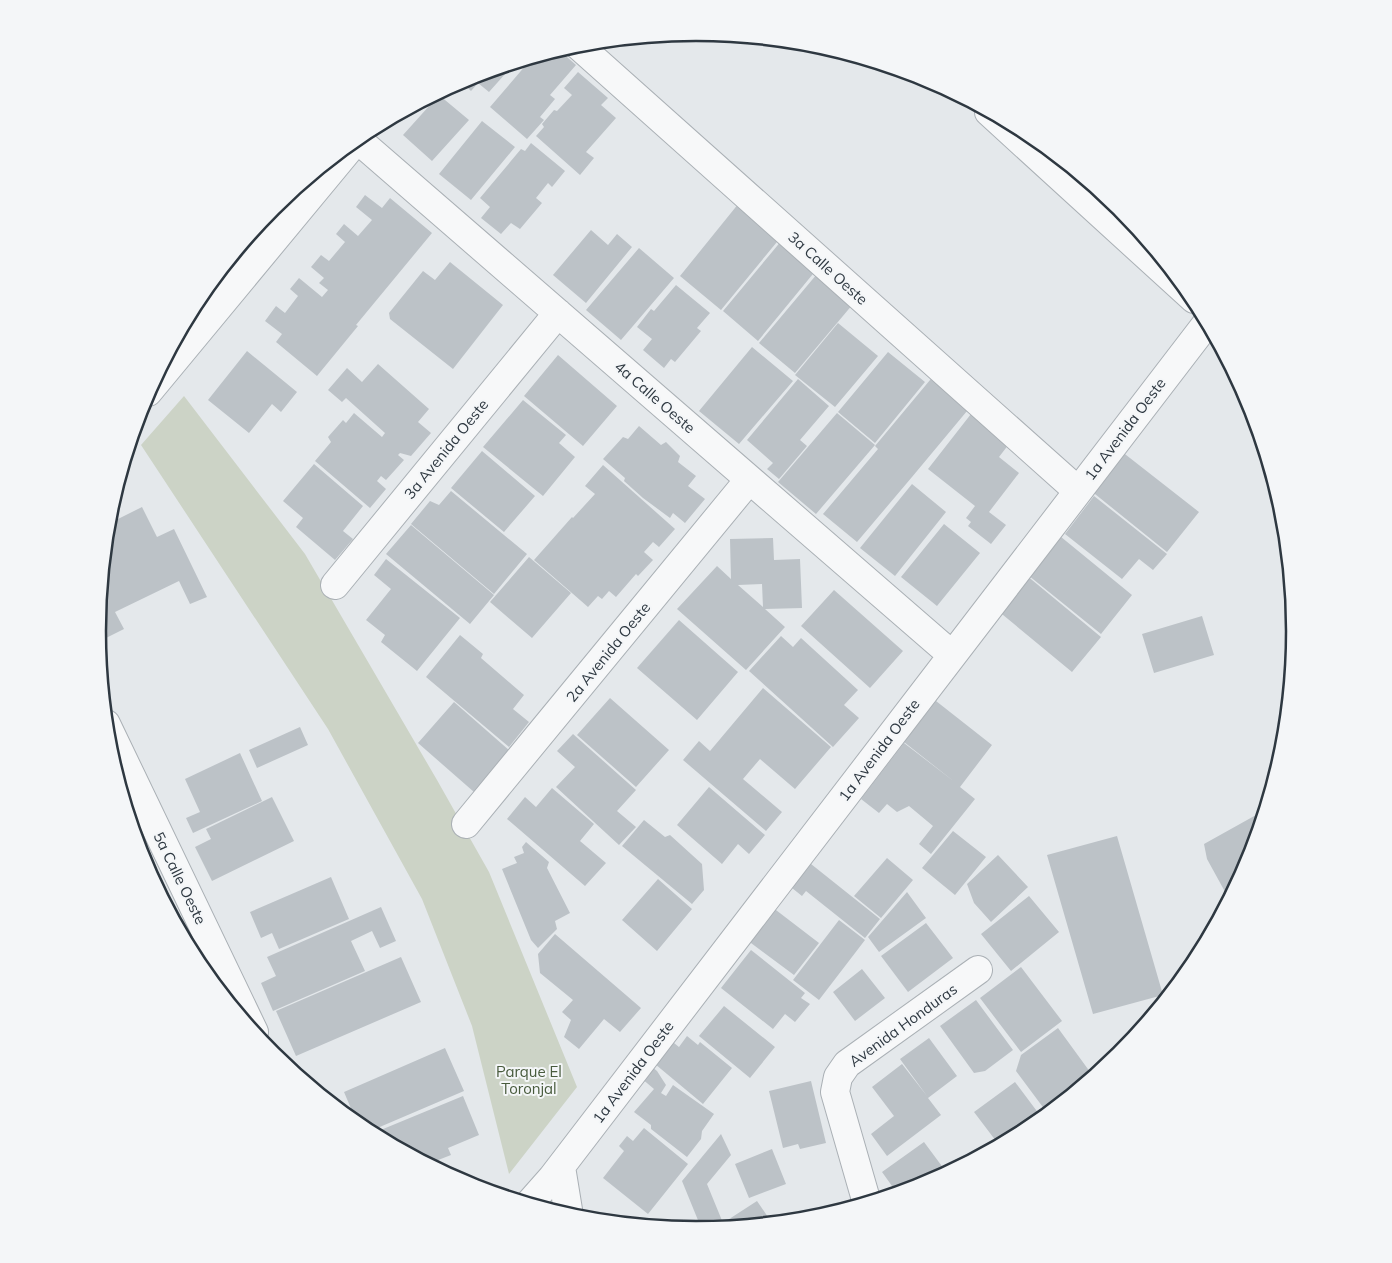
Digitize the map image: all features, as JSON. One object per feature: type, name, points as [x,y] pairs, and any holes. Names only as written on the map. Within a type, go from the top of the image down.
[{"type":"street","name":"3a Calle Oeste","points":[[587,52],[1078,491]]},
{"type":"street","points":[[1013,134],[1163,271]]},
{"type":"street","name":"4a Calle Oeste","points":[[364,144],[952,655]]},
{"type":"street","points":[[168,367],[338,162]]},
{"type":"street","name":"3a Avenida Oeste","points":[[335,585],[558,313]]},
{"type":"street","name":"1a Avenida Oeste","points":[[534,1199],[556,1173],[1202,328]]},
{"type":"street","name":"2a Avenida Oeste","points":[[466,824],[749,480]]},
{"type":"street","name":"5a Calle Oeste","points":[[117,747],[244,1011]]},
{"type":"street","name":"Avenida Honduras","points":[[865,1197],[835,1092],[838,1077],[847,1064],[978,970]]},
{"type":"street","points":[[556,1173],[566,1207]]},
{"type":"green space","name":"Parque El Toronjal","points":[[184,396],[305,554],[489,872],[577,1087],[509,1174],[472,1026],[422,899],[328,729],[141,445]]},
{"type":"building","points":[[566,56],[576,65],[550,95],[555,99],[540,117],[544,120],[527,139],[490,107],[524,67]]},
{"type":"building","points":[[578,72],[608,98],[601,105],[616,118],[586,152],[594,158],[580,175],[536,136],[544,127],[542,124],[554,110],[557,111],[572,95],[564,88]]},
{"type":"building","points":[[506,73],[489,92],[478,83]]},
{"type":"building","points":[[478,83],[471,91],[467,87]]},
{"type":"building","points":[[443,98],[469,120],[432,161],[403,135],[431,104]]},
{"type":"building","points":[[482,121],[515,147],[471,200],[439,174]]},
{"type":"building","points":[[531,143],[565,171],[552,187],[548,183],[536,198],[542,203],[520,229],[511,223],[501,234],[481,218],[490,207],[480,198],[521,149],[525,151]]},
{"type":"building","points":[[365,195],[382,208],[390,198],[432,233],[356,325],[358,326],[317,376],[276,342],[282,334],[265,321],[276,306],[285,313],[298,296],[290,289],[299,278],[322,297],[328,290],[319,283],[324,278],[311,267],[321,255],[329,261],[345,242],[336,234],[344,224],[358,236],[372,220],[356,207]]},
{"type":"building","points":[[739,203],[781,237],[721,310],[680,276]]},
{"type":"building","points":[[591,230],[608,245],[617,234],[632,247],[586,303],[553,275]]},
{"type":"building","points":[[782,240],[817,269],[758,341],[723,311]]},
{"type":"building","points":[[639,248],[674,278],[621,340],[586,310]]},
{"type":"building","points":[[450,262],[503,305],[453,369],[390,319],[389,313],[423,271],[435,280]]},
{"type":"building","points":[[817,274],[853,304],[795,373],[759,343]]},
{"type":"building","points":[[676,285],[710,313],[697,328],[701,331],[675,362],[671,359],[664,368],[643,350],[652,339],[637,327],[651,309],[654,311]]},
{"type":"building","points":[[838,323],[878,356],[835,407],[795,375]]},
{"type":"building","points":[[752,347],[793,381],[739,444],[699,411]]},
{"type":"building","points":[[247,351],[297,392],[281,412],[272,404],[249,433],[208,400]]},
{"type":"building","points":[[888,352],[925,382],[875,443],[838,412]]},
{"type":"building","points":[[558,355],[617,406],[583,446],[524,396]]},
{"type":"building","points":[[378,364],[429,409],[418,422],[431,433],[411,456],[400,453],[398,455],[404,460],[386,480],[381,476],[377,481],[386,489],[370,508],[315,461],[331,442],[328,437],[343,420],[346,423],[354,413],[382,437],[385,433],[346,398],[342,402],[328,390],[347,368],[362,382]]},
{"type":"building","points":[[935,374],[972,405],[857,542],[823,514],[878,449],[875,446]]},
{"type":"building","points":[[798,379],[829,406],[800,440],[807,446],[779,479],[767,469],[773,463],[747,440]]},
{"type":"building","points":[[523,400],[566,435],[559,443],[575,457],[543,496],[483,447]]},
{"type":"building","points":[[837,413],[875,445],[816,514],[778,482]]},
{"type":"building","points":[[971,414],[1009,444],[999,457],[1019,473],[989,512],[1006,525],[991,544],[968,526],[971,522],[966,518],[975,506],[928,469]]},
{"type":"building","points":[[639,426],[661,445],[666,442],[680,456],[678,462],[696,476],[688,486],[705,499],[685,523],[673,513],[670,518],[643,498],[624,481],[625,478],[603,459],[623,437],[628,439]]},
{"type":"building","points":[[482,451],[535,496],[504,532],[451,488]]},
{"type":"building","points":[[1121,451],[1199,512],[1167,552],[1090,490]]},
{"type":"building","points":[[314,464],[363,506],[343,531],[353,539],[335,560],[296,527],[303,518],[283,501]]},
{"type":"building","points":[[603,465],[675,529],[659,547],[653,542],[644,552],[653,560],[638,576],[636,574],[616,597],[609,591],[602,599],[598,596],[588,607],[534,560],[595,494],[585,486]]},
{"type":"building","points":[[912,484],[946,512],[895,576],[860,548]]},
{"type":"building","points":[[451,491],[527,554],[494,594],[411,524],[430,501],[439,505]]},
{"type":"building","points":[[1094,496],[1167,554],[1153,570],[1139,559],[1122,579],[1065,534]]},
{"type":"building","points":[[142,507],[157,537],[174,529],[207,597],[190,604],[179,581],[115,612],[124,629],[106,638],[107,593],[116,520]]},
{"type":"building","points":[[944,524],[980,553],[937,606],[901,577]]},
{"type":"building","points":[[411,525],[494,595],[470,624],[386,554]]},
{"type":"building","points":[[1055,532],[1132,595],[1101,634],[1023,571]]},
{"type":"building","points":[[773,538],[774,560],[800,559],[802,608],[765,609],[785,627],[746,670],[677,609],[717,566],[731,579],[730,539]],"holes":[[[762,584],[763,607],[738,585]]]},
{"type":"building","points":[[529,557],[571,593],[532,638],[490,602]]},
{"type":"building","points":[[386,559],[460,618],[417,671],[381,642],[385,635],[366,620],[391,589],[374,575]]},
{"type":"building","points":[[1026,575],[1101,637],[1072,672],[997,610]]},
{"type":"building","points":[[834,590],[903,651],[870,688],[801,626]]},
{"type":"building","points":[[1202,616],[1214,655],[1154,673],[1142,634]]},
{"type":"building","points":[[679,620],[738,672],[697,720],[637,668]]},
{"type":"building","points":[[460,635],[483,654],[481,658],[524,695],[513,709],[529,722],[509,747],[426,677]]},
{"type":"building","points":[[781,636],[793,647],[801,638],[858,690],[844,705],[859,718],[833,747],[749,671]]},
{"type":"building","points":[[763,688],[831,747],[795,789],[760,759],[743,779],[782,812],[766,831],[683,760],[699,741],[710,751]]},
{"type":"building","points":[[610,698],[669,750],[636,787],[577,735]]},
{"type":"building","points":[[936,701],[992,745],[960,787],[975,799],[931,854],[919,844],[933,826],[909,806],[897,812],[887,804],[879,813],[861,799],[904,743],[956,783],[904,742]]},
{"type":"building","points":[[454,702],[510,751],[474,792],[418,743]]},
{"type":"building","points":[[300,727],[308,745],[257,768],[249,750]]},
{"type":"building","points":[[573,734],[636,790],[617,811],[636,827],[619,845],[556,787],[575,767],[557,751]]},
{"type":"building","points":[[240,753],[262,801],[193,833],[186,818],[200,812],[185,779]]},
{"type":"building","points":[[709,787],[765,835],[749,854],[738,844],[722,864],[677,825]]},
{"type":"building","points":[[552,788],[594,824],[580,841],[606,863],[585,886],[507,819],[525,797],[536,807]]},
{"type":"building","points":[[272,797],[294,841],[212,881],[195,847],[211,839],[206,829]]},
{"type":"building","points":[[1257,814],[1225,892],[1207,859],[1204,844]]},
{"type":"building","points":[[644,820],[665,837],[670,835],[702,864],[704,890],[692,904],[622,846]]},
{"type":"building","points":[[953,831],[986,857],[955,895],[922,868]]},
{"type":"building","points":[[1117,836],[1162,993],[1160,996],[1093,1014],[1047,855]]},
{"type":"building","points":[[526,842],[549,862],[547,868],[570,913],[555,921],[557,929],[538,948],[531,940],[502,869],[517,863],[514,857],[524,853],[522,847]]},
{"type":"building","points":[[998,855],[1028,887],[991,922],[974,903],[967,884]]},
{"type":"building","points":[[887,858],[913,880],[881,918],[854,896]]},
{"type":"building","points":[[806,860],[880,919],[865,938],[806,891],[802,896],[787,884]]},
{"type":"building","points":[[331,877],[349,919],[279,949],[272,933],[261,938],[250,912]]},
{"type":"building","points":[[658,879],[692,909],[657,951],[622,920]]},
{"type":"building","points":[[907,892],[926,918],[879,952],[868,937]]},
{"type":"building","points":[[1029,896],[1059,932],[1011,971],[981,934]]},
{"type":"building","points":[[381,907],[396,941],[380,948],[372,931],[351,941],[365,971],[273,1011],[261,983],[276,976],[267,957]]},
{"type":"building","points":[[772,907],[819,943],[794,975],[747,940]]},
{"type":"building","points":[[839,920],[865,940],[819,1000],[793,980]]},
{"type":"building","points":[[926,923],[953,958],[908,992],[881,956]]},
{"type":"building","points":[[555,934],[641,1008],[620,1032],[604,1019],[579,1049],[564,1037],[571,1020],[562,1012],[573,1000],[540,973],[538,954]]},
{"type":"building","points":[[751,950],[805,993],[801,998],[810,1004],[795,1022],[785,1014],[773,1029],[721,988]]},
{"type":"building","points":[[401,957],[421,1002],[296,1056],[276,1011]]},
{"type":"building","points":[[1021,967],[1062,1021],[1021,1052],[980,998]]},
{"type":"building","points":[[862,969],[885,998],[855,1021],[833,992]]},
{"type":"building","points":[[976,1000],[1013,1050],[985,1071],[974,1073],[940,1026]]},
{"type":"building","points":[[724,1006],[775,1047],[750,1078],[699,1036]]},
{"type":"building","points":[[1058,1028],[1089,1071],[1044,1108],[1016,1071],[1021,1055]]},
{"type":"building","points":[[664,1035],[679,1047],[687,1036],[698,1045],[700,1042],[732,1068],[703,1104],[655,1064]]},
{"type":"building","points":[[929,1038],[957,1076],[928,1098],[941,1115],[887,1156],[871,1134],[894,1116],[872,1087],[902,1064],[927,1096],[900,1059]]},
{"type":"building","points":[[445,1048],[464,1091],[377,1128],[352,1111],[344,1092]]},
{"type":"building","points":[[651,1066],[657,1071],[666,1085],[661,1093],[666,1096],[673,1085],[714,1114],[702,1131],[701,1139],[687,1157],[651,1129],[651,1125],[634,1112],[654,1089],[641,1078]]},
{"type":"building","points":[[811,1081],[826,1143],[800,1149],[798,1144],[783,1148],[769,1091]]},
{"type":"building","points":[[1015,1082],[1038,1112],[995,1140],[974,1112]]},
{"type":"building","points":[[463,1096],[479,1135],[448,1148],[451,1155],[435,1161],[381,1130]]},
{"type":"building","points":[[644,1128],[688,1164],[648,1214],[603,1178],[624,1151],[619,1146],[627,1136],[633,1141]]},
{"type":"building","points":[[721,1134],[731,1155],[707,1184],[722,1221],[699,1222],[682,1181]]},
{"type":"building","points":[[924,1142],[943,1167],[893,1187],[882,1172]]},
{"type":"building","points":[[772,1149],[786,1184],[749,1198],[735,1164]]},
{"type":"building","points":[[757,1201],[768,1217],[727,1220]]}]
